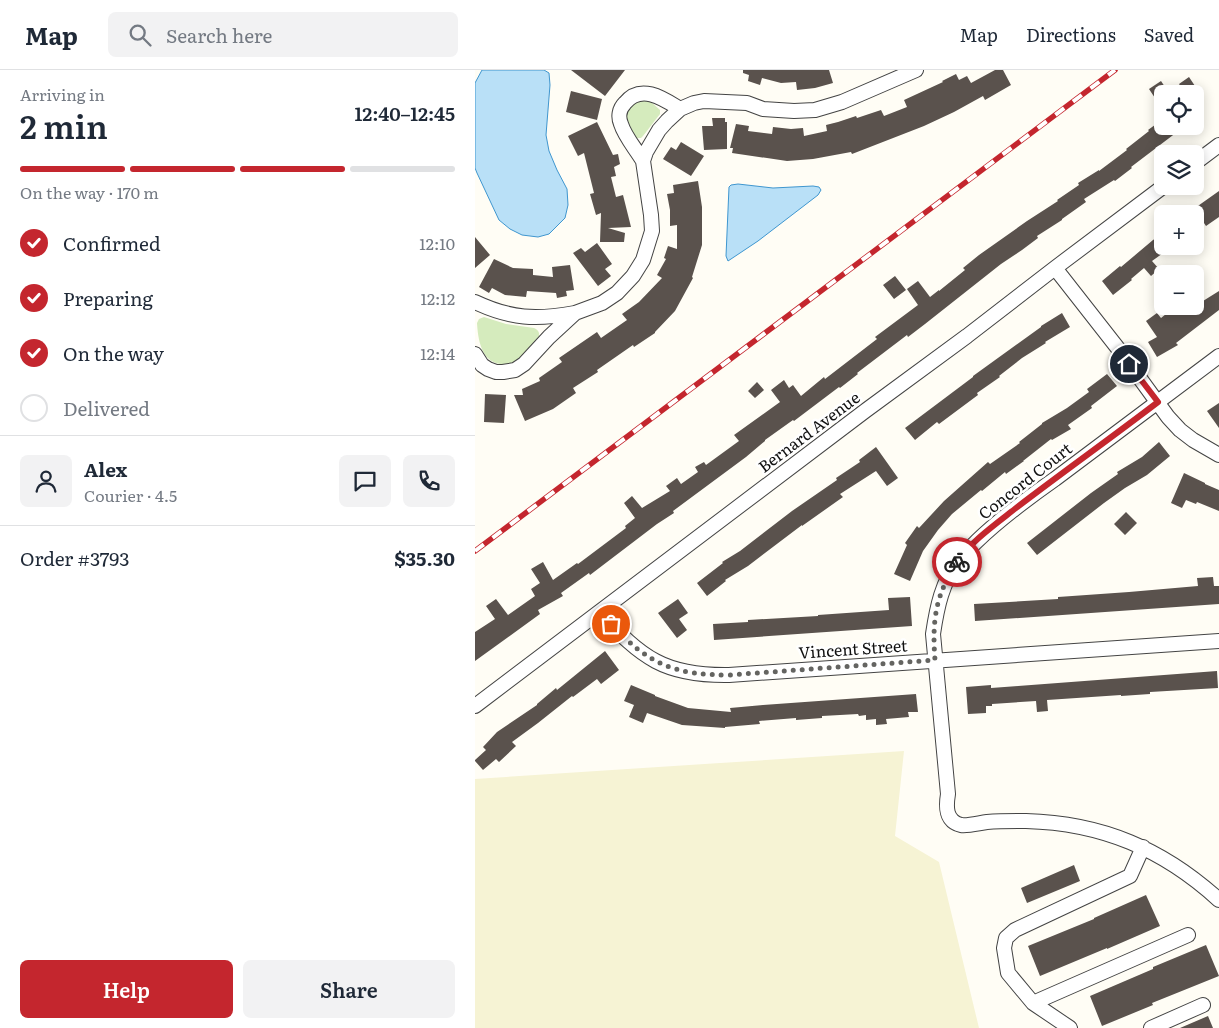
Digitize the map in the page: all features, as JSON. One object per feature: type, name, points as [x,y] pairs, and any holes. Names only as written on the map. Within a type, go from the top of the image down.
[{"type":"street","points":[[643,161],[659,130],[680,109],[694,103],[704,101],[747,103],[763,109],[815,110],[842,102],[916,70]]},
{"type":"street","points":[[475,302],[506,314],[542,318],[575,313],[602,303],[617,293],[633,276],[643,260],[652,231],[643,161],[624,132],[619,115],[621,107],[627,100],[642,93],[659,97],[680,109]]},
{"type":"street","points":[[1204,156],[1219,145]]},
{"type":"street","name":"Bernard Avenue","points":[[475,706],[1154,194]]},
{"type":"street","points":[[1055,268],[1169,417],[1193,440],[1219,455]]},
{"type":"street","points":[[475,354],[488,369],[496,372],[515,370],[524,364],[575,313]]},
{"type":"street","name":"Concord Court","points":[[1143,848],[1113,835],[1059,823],[1020,821],[962,825],[953,822],[948,815],[947,806],[948,794],[935,660],[933,634],[936,612],[947,579],[959,559],[988,530],[1219,356]]},
{"type":"street","name":"Vincent Street","points":[[599,612],[643,654],[675,670],[710,675],[1219,641]]},
{"type":"street","points":[[1070,1028],[1033,1003],[1008,974],[1004,948],[1006,938],[1015,930],[1130,876],[1143,848],[1181,869],[1219,900]]},
{"type":"street","points":[[1033,1003],[1188,935]]},
{"type":"street","points":[[1151,1028],[1203,1005]]},
{"type":"shaded area","points":[[904,751],[895,836],[939,862],[979,1028],[475,1028],[475,779]]},
{"type":"green space","points":[[650,101],[660,110],[660,114],[643,136],[637,138],[626,124],[625,119],[628,108],[633,102]]},
{"type":"green space","points":[[484,317],[506,324],[534,328],[539,332],[539,337],[525,356],[511,365],[494,362],[485,354],[478,336],[477,323],[479,319]]},
{"type":"water","points":[[482,70],[544,70],[549,73],[550,85],[546,135],[549,151],[567,189],[568,205],[565,218],[549,234],[538,237],[522,235],[510,229],[499,220],[477,173],[475,168],[475,83]]},
{"type":"water","points":[[738,184],[773,188],[813,186],[819,187],[821,190],[818,195],[758,241],[728,261],[726,256],[729,187]]},
{"type":"building","points":[[571,70],[625,70],[605,96]]},
{"type":"building","points":[[743,70],[829,70],[833,83],[797,90],[796,82],[781,83],[762,78],[760,85],[748,81],[749,75],[743,73]]},
{"type":"building","points":[[995,70],[1003,70],[1011,85],[985,100],[983,96],[924,126],[852,154],[851,152],[813,159],[787,161],[732,153],[733,148],[730,148],[736,124],[749,126],[748,131],[772,134],[773,127],[803,128],[804,136],[827,131],[826,125],[856,116],[857,118],[881,110],[884,116],[907,107],[904,100],[956,74],[959,80],[967,76],[971,83]]},
{"type":"building","points":[[1189,77],[1194,85],[1180,85]]},
{"type":"building","points":[[1161,81],[1164,85],[1155,85]]},
{"type":"building","points":[[1154,86],[1154,96],[1149,89]]},
{"type":"building","points":[[571,91],[602,99],[597,120],[566,112]]},
{"type":"building","points":[[712,118],[725,118],[725,122],[727,122],[727,149],[704,150],[702,126],[713,126]]},
{"type":"building","points":[[597,122],[613,155],[618,154],[620,164],[614,167],[616,176],[611,177],[616,197],[623,195],[631,227],[608,228],[625,233],[624,242],[600,242],[601,213],[596,215],[590,194],[594,193],[584,153],[578,156],[568,136]]},
{"type":"building","points":[[1154,126],[1154,135],[1173,135],[1160,145],[1154,145],[1154,150],[1115,181],[1084,199],[1086,202],[1037,236],[1038,238],[1001,264],[908,337],[907,335],[840,388],[765,440],[746,457],[673,511],[674,513],[590,575],[589,573],[561,593],[563,596],[538,610],[540,614],[475,661],[475,632],[495,619],[486,606],[496,599],[508,615],[535,596],[531,589],[540,583],[531,569],[543,562],[553,580],[578,564],[626,528],[625,526],[635,518],[624,503],[632,496],[642,508],[670,491],[666,486],[677,478],[681,484],[698,472],[695,467],[704,462],[706,465],[739,441],[734,435],[780,402],[771,390],[784,380],[789,388],[793,385],[801,396],[877,339],[875,337],[918,305],[907,289],[918,281],[930,297],[965,270],[963,268],[979,255],[1058,201],[1079,185],[1078,183],[1099,171],[1127,150]]},
{"type":"building","points":[[681,142],[704,156],[691,176],[663,159],[671,147],[676,150]]},
{"type":"building","points":[[698,181],[702,207],[702,245],[693,278],[675,311],[655,333],[634,347],[633,345],[597,370],[598,372],[573,388],[576,393],[553,409],[525,421],[514,395],[523,395],[522,389],[540,381],[539,378],[562,362],[559,358],[597,332],[601,338],[627,320],[622,314],[639,302],[662,278],[657,275],[666,259],[664,258],[668,246],[677,249],[677,225],[670,226],[667,194],[674,193],[673,185]]},
{"type":"building","points":[[1219,191],[1219,217],[1206,226],[1204,223],[1204,205],[1199,205]]},
{"type":"building","points":[[475,237],[490,255],[475,268]]},
{"type":"building","points":[[1153,240],[1154,255],[1160,255],[1152,261],[1156,265],[1154,273],[1151,276],[1144,268],[1113,295],[1102,281]]},
{"type":"building","points":[[597,243],[612,264],[605,269],[611,276],[598,286],[573,253],[581,248],[585,252]]},
{"type":"building","points":[[494,259],[513,268],[533,269],[533,275],[553,277],[552,267],[570,265],[574,290],[566,291],[567,296],[557,298],[556,293],[527,291],[526,297],[505,295],[492,288],[489,293],[479,287]]},
{"type":"building","points":[[895,276],[906,290],[894,299],[883,285]]},
{"type":"building","points":[[1219,291],[1219,310],[1176,343],[1178,345],[1157,357],[1148,342],[1157,337],[1146,321],[1154,315],[1159,315],[1161,318],[1165,315],[1204,315],[1204,300]]},
{"type":"building","points":[[1062,313],[1070,327],[1022,358],[977,393],[978,395],[939,424],[937,422],[915,440],[905,428],[1041,326]]},
{"type":"building","points":[[1107,374],[1117,386],[1091,406],[1092,408],[1068,425],[1071,429],[1051,439],[1024,461],[1006,474],[1005,472],[981,490],[952,514],[923,551],[910,581],[894,574],[907,545],[905,543],[917,526],[919,528],[944,501],[988,462],[990,464],[1020,443],[1042,423],[1089,392],[1087,389]]},
{"type":"building","points":[[757,382],[764,390],[755,398],[748,391]]},
{"type":"building","points":[[485,394],[506,395],[504,423],[484,422]]},
{"type":"building","points":[[1219,403],[1219,428],[1207,411]]},
{"type":"building","points":[[1159,442],[1170,456],[1147,475],[1104,503],[1037,555],[1027,543],[1118,474],[1117,472],[1142,457]]},
{"type":"building","points":[[876,447],[898,478],[887,486],[876,471],[840,494],[843,497],[748,566],[725,580],[707,596],[697,583],[722,562],[837,480],[836,478],[860,462],[859,460]]},
{"type":"building","points":[[1184,473],[1219,490],[1219,511],[1197,502],[1196,504],[1186,500],[1182,508],[1171,503]]},
{"type":"building","points":[[1126,512],[1137,523],[1125,535],[1114,524]]},
{"type":"building","points":[[1213,577],[1214,586],[1219,586],[1219,604],[975,621],[974,604],[1058,599],[1058,597],[1198,586],[1197,578]]},
{"type":"building","points":[[910,597],[912,626],[714,640],[713,624],[889,610],[888,598]]},
{"type":"building","points":[[678,599],[688,613],[679,619],[687,630],[677,638],[658,613]]},
{"type":"building","points":[[605,651],[619,670],[601,684],[597,679],[572,696],[512,742],[516,746],[499,762],[496,759],[483,770],[475,760],[486,750],[483,747],[497,732],[537,705],[556,688],[557,690]]},
{"type":"building","points":[[1217,671],[1218,688],[1047,700],[1048,711],[1037,712],[1036,701],[992,704],[992,706],[986,706],[986,713],[968,714],[966,687],[991,685],[991,688]]},
{"type":"building","points":[[631,685],[688,708],[731,712],[730,708],[916,694],[918,712],[908,712],[909,717],[886,719],[887,724],[876,725],[876,719],[866,720],[866,715],[859,716],[858,714],[796,720],[796,718],[759,721],[760,724],[725,728],[682,725],[647,713],[643,723],[629,717],[634,705],[624,701]]},
{"type":"building","points":[[1074,865],[1080,881],[1027,903],[1021,888]]},
{"type":"building","points":[[1146,895],[1160,926],[1040,976],[1028,946]]},
{"type":"building","points":[[1206,945],[1219,976],[1152,1003],[1153,1005],[1102,1026],[1090,996]]},
{"type":"building","points":[[1208,1016],[1213,1028],[1180,1028]]},
{"type":"railway","points":[[475,551],[1115,70]]},
{"type":"way so far","points":[[611,624],[643,654],[675,670],[693,674],[729,675],[935,660],[933,634],[936,612],[947,579],[957,562]]},
{"type":"route","points":[[957,562],[988,530],[1158,402],[1129,364]]}]
